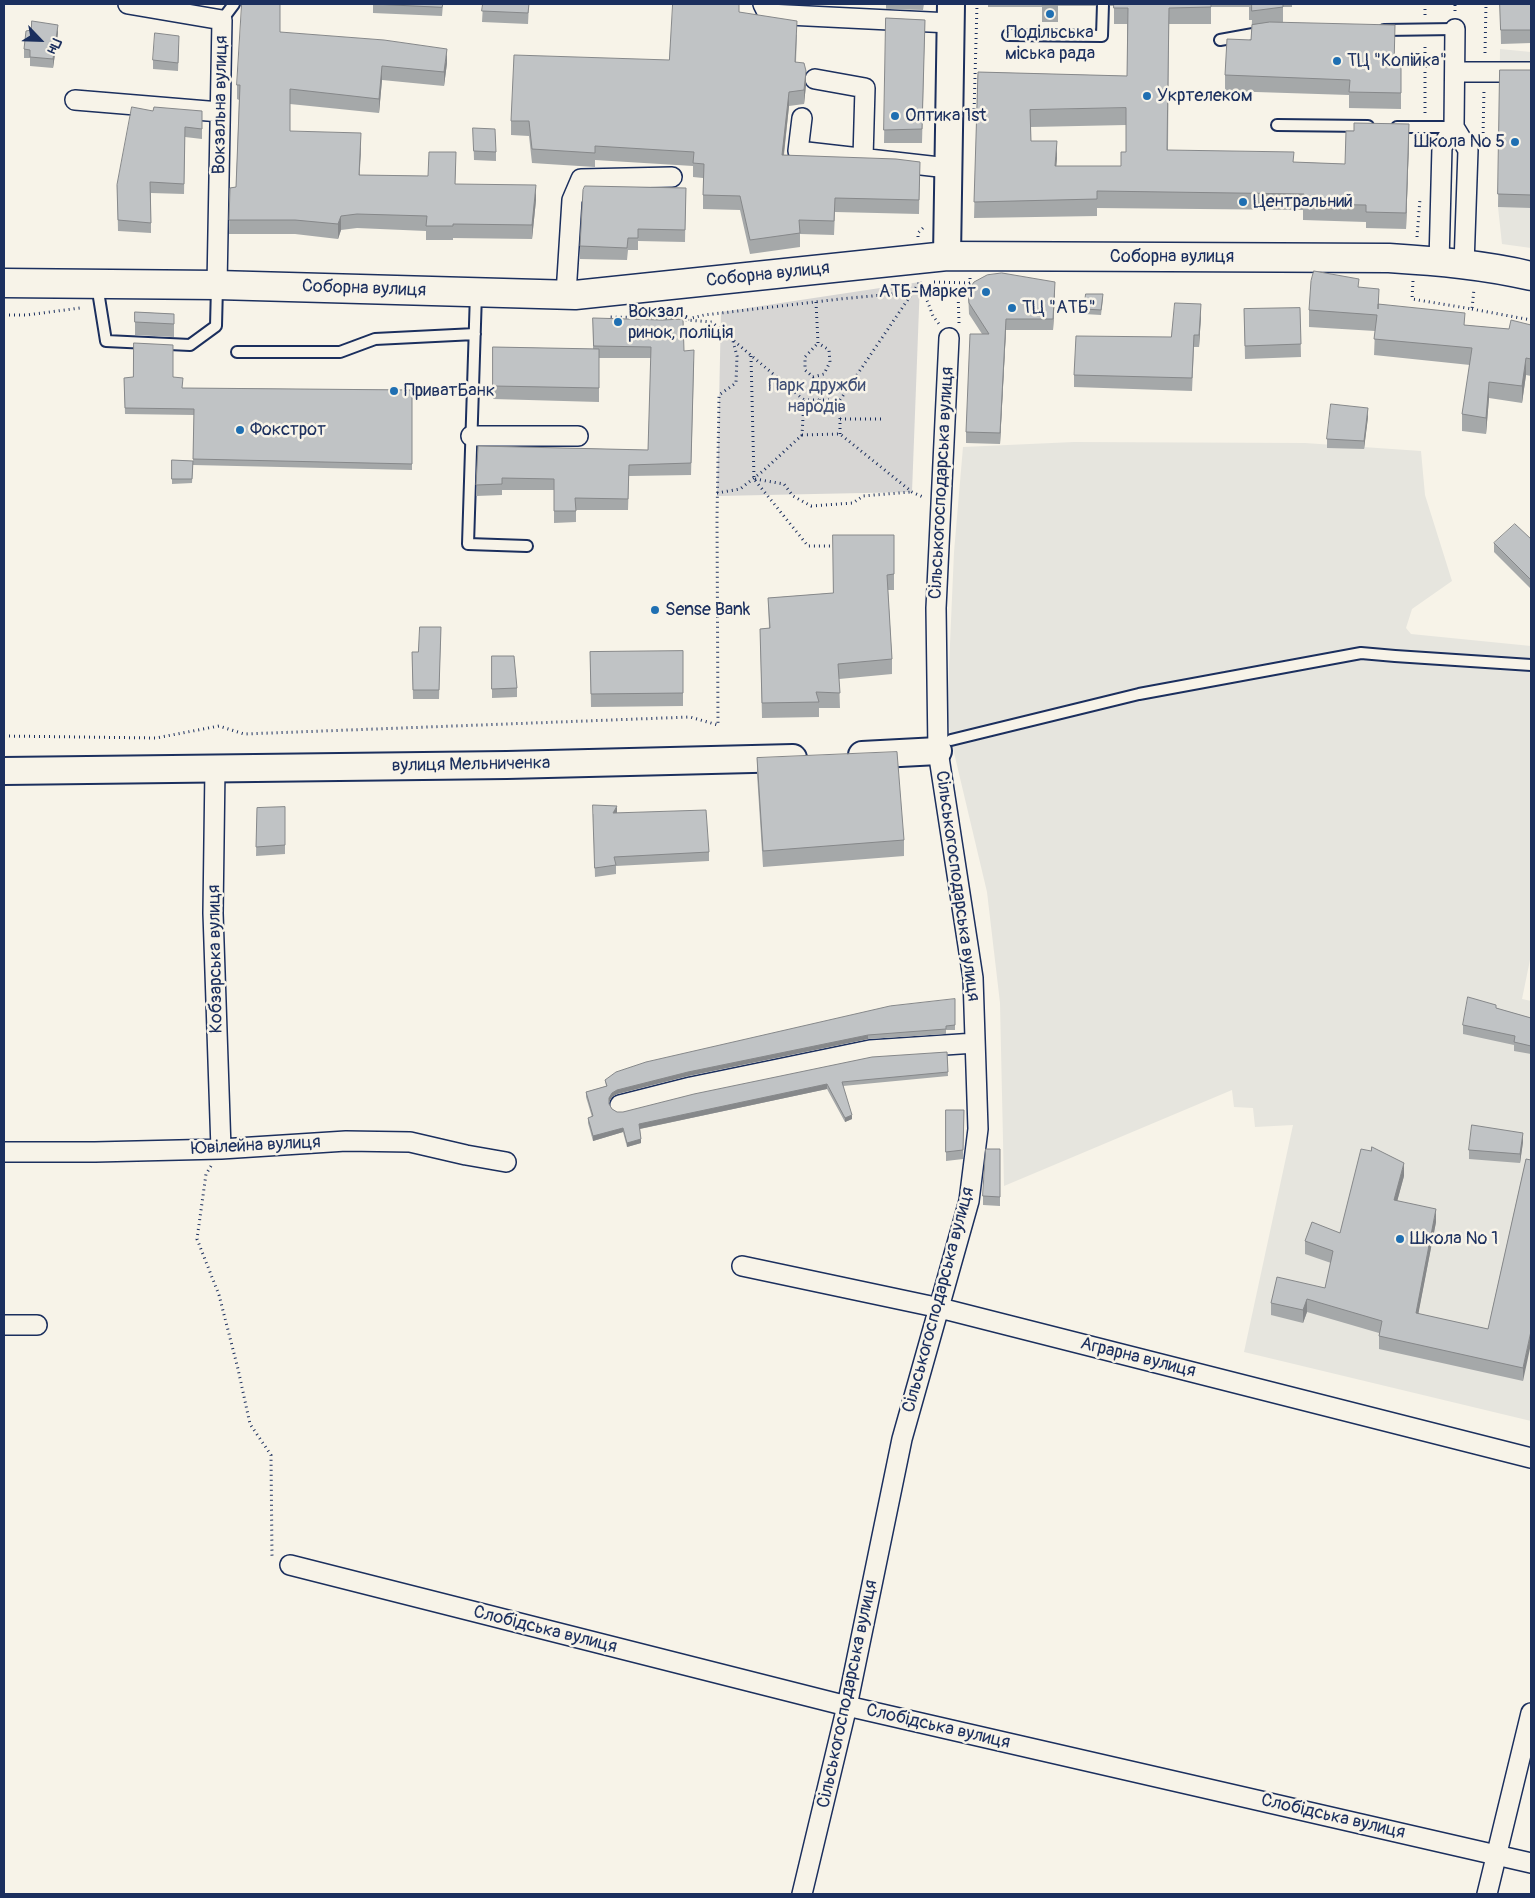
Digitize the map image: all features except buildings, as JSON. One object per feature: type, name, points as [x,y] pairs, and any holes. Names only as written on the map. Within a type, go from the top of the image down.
[{"type":"main road","name":"Соборна вулиця","points":[[4,282],[99,294],[217,285],[566,294],[919,258],[962,265],[1389,258],[1439,262],[1509,271],[1531,276]]},
{"type":"street","name":"Вокзальна вулиця","points":[[128,4],[222,20],[217,285]]},
{"type":"street","points":[[764,4],[768,14],[950,14],[948,168],[962,265]]},
{"type":"street","points":[[1439,262],[1442,147],[1454,127],[1455,29]]},
{"type":"street","points":[[1455,72],[1531,72]]},
{"type":"street","points":[[816,79],[865,88],[863,158]]},
{"type":"street","points":[[75,100],[220,112]]},
{"type":"street","points":[[802,118],[798,151],[948,168]]},
{"type":"street","points":[[1439,262],[1468,150],[1454,127]]},
{"type":"street","points":[[566,294],[572,200],[581,179],[672,177]]},
{"type":"street","name":"Сільськогосподарська вулиця","points":[[802,1894],[847,1706],[902,1439],[969,1201],[978,1129],[973,978],[944,746],[936,608],[949,338]]},
{"type":"street","points":[[471,436],[578,436]]},
{"type":"street","name":"вулиця Мельниченка","points":[[4,770],[507,765],[827,757],[944,746]]},
{"type":"street","name":"Кобзарська вулиця","points":[[215,768],[213,913],[221,1149]]},
{"type":"street","points":[[620,1105],[691,1087],[870,1050],[975,1043]]},
{"type":"street","name":"Ювілейна вулиця","points":[[4,1152],[221,1149],[346,1141],[410,1142],[506,1162]]},
{"type":"street","name":"Аграрна вулиця","points":[[742,1266],[940,1308],[1531,1458]]},
{"type":"street","points":[[4,1325],[37,1324]]},
{"type":"street","name":"Слобідська вулиця","points":[[290,1566],[847,1706],[1531,1863]]},
{"type":"street","points":[[1487,1894],[1531,1713]]},
{"type":"lane","points":[[222,20],[234,4]]},
{"type":"lane","points":[[1008,35],[1102,36],[1103,4]]},
{"type":"lane","points":[[1376,30],[1455,29]]},
{"type":"lane","points":[[1220,40],[1278,31]]},
{"type":"lane","points":[[1277,125],[1454,127]]},
{"type":"lane","points":[[99,294],[106,341],[190,344],[216,326],[217,285]]},
{"type":"lane","points":[[476,292],[468,544],[527,546]]},
{"type":"lane","points":[[237,352],[340,352],[375,339],[474,334]]},
{"type":"lane","points":[[944,746],[1139,694],[1361,653],[1531,665]]},
{"type":"path","points":[[1425,4],[1425,127]]},
{"type":"path","points":[[1412,299],[1439,262],[1420,191]]},
{"type":"path","points":[[919,258],[962,265],[958,292],[959,333],[949,338],[933,316],[919,258]]},
{"type":"path","points":[[840,434],[840,400],[913,292],[919,258]]},
{"type":"path","points":[[685,320],[704,315],[913,292]]},
{"type":"path","points":[[4,315],[27,316],[99,294]]},
{"type":"path","points":[[816,302],[818,343],[805,357],[805,370],[813,377],[824,374],[830,362],[829,350],[818,343]]},
{"type":"path","points":[[1472,309],[1531,320]]},
{"type":"path","points":[[606,317],[712,322],[804,400],[840,400]]},
{"type":"path","points":[[4,736],[156,738],[220,726],[244,734],[690,717],[718,725],[717,493],[719,395],[736,383],[737,356],[733,341],[728,336]]},
{"type":"path","points":[[751,356],[754,479],[808,546],[842,546]]},
{"type":"path","points":[[820,375],[820,400]]},
{"type":"path","points":[[802,435],[804,400]]},
{"type":"path","points":[[840,419],[884,419]]},
{"type":"path","points":[[717,493],[740,490],[802,435],[840,434],[912,492],[941,506]]},
{"type":"path","points":[[754,479],[784,484],[792,496],[811,506],[853,503],[863,496],[912,492]]},
{"type":"path","points":[[221,1149],[206,1174],[198,1240],[219,1295],[250,1424],[271,1455],[272,1559],[290,1566]]},
{"type":"shaded area","name":"Школа № 5","points":[[1500,49],[1531,52],[1531,248],[1502,244],[1498,207]]},
{"type":"shaded area","points":[[1074,442],[1305,443],[1421,451],[1425,495],[1452,581],[1412,609],[1406,628],[1411,634],[1531,646],[1531,955],[1522,999],[1531,1001],[1531,1421],[1244,1352],[1293,1125],[1255,1127],[1253,1108],[1234,1107],[1232,1090],[1004,1186],[1000,1003],[987,892],[951,740],[947,713],[954,552],[963,447]]},
{"type":"green space","name":"Парк дружби народів","points":[[920,282],[912,492],[717,496],[721,312]]},
{"type":"place","name":"Подільська міська рада","points":[[1050,14]]},
{"type":"place","name":"ТЦ \"Копійка\"","points":[[1337,61]]},
{"type":"place","name":"Укртелеком","points":[[1147,96]]},
{"type":"place","name":"Оптика 1st","points":[[895,116]]},
{"type":"place","name":"Школа № 5","points":[[1515,142]]},
{"type":"place","name":"Центральний","points":[[1243,202]]},
{"type":"place","name":"АТБ-Маркет","points":[[986,292]]},
{"type":"place","name":"ТЦ \"АТБ\"","points":[[1012,308]]},
{"type":"place","name":"Вокзал, ринок, поліція","points":[[618,322]]},
{"type":"place","name":"ПриватБанк","points":[[394,391]]},
{"type":"place","name":"Фокстрот","points":[[240,430]]},
{"type":"place","name":"Sense Bank","points":[[655,610]]},
{"type":"place","name":"Школа № 1","points":[[1400,1239]]}]
